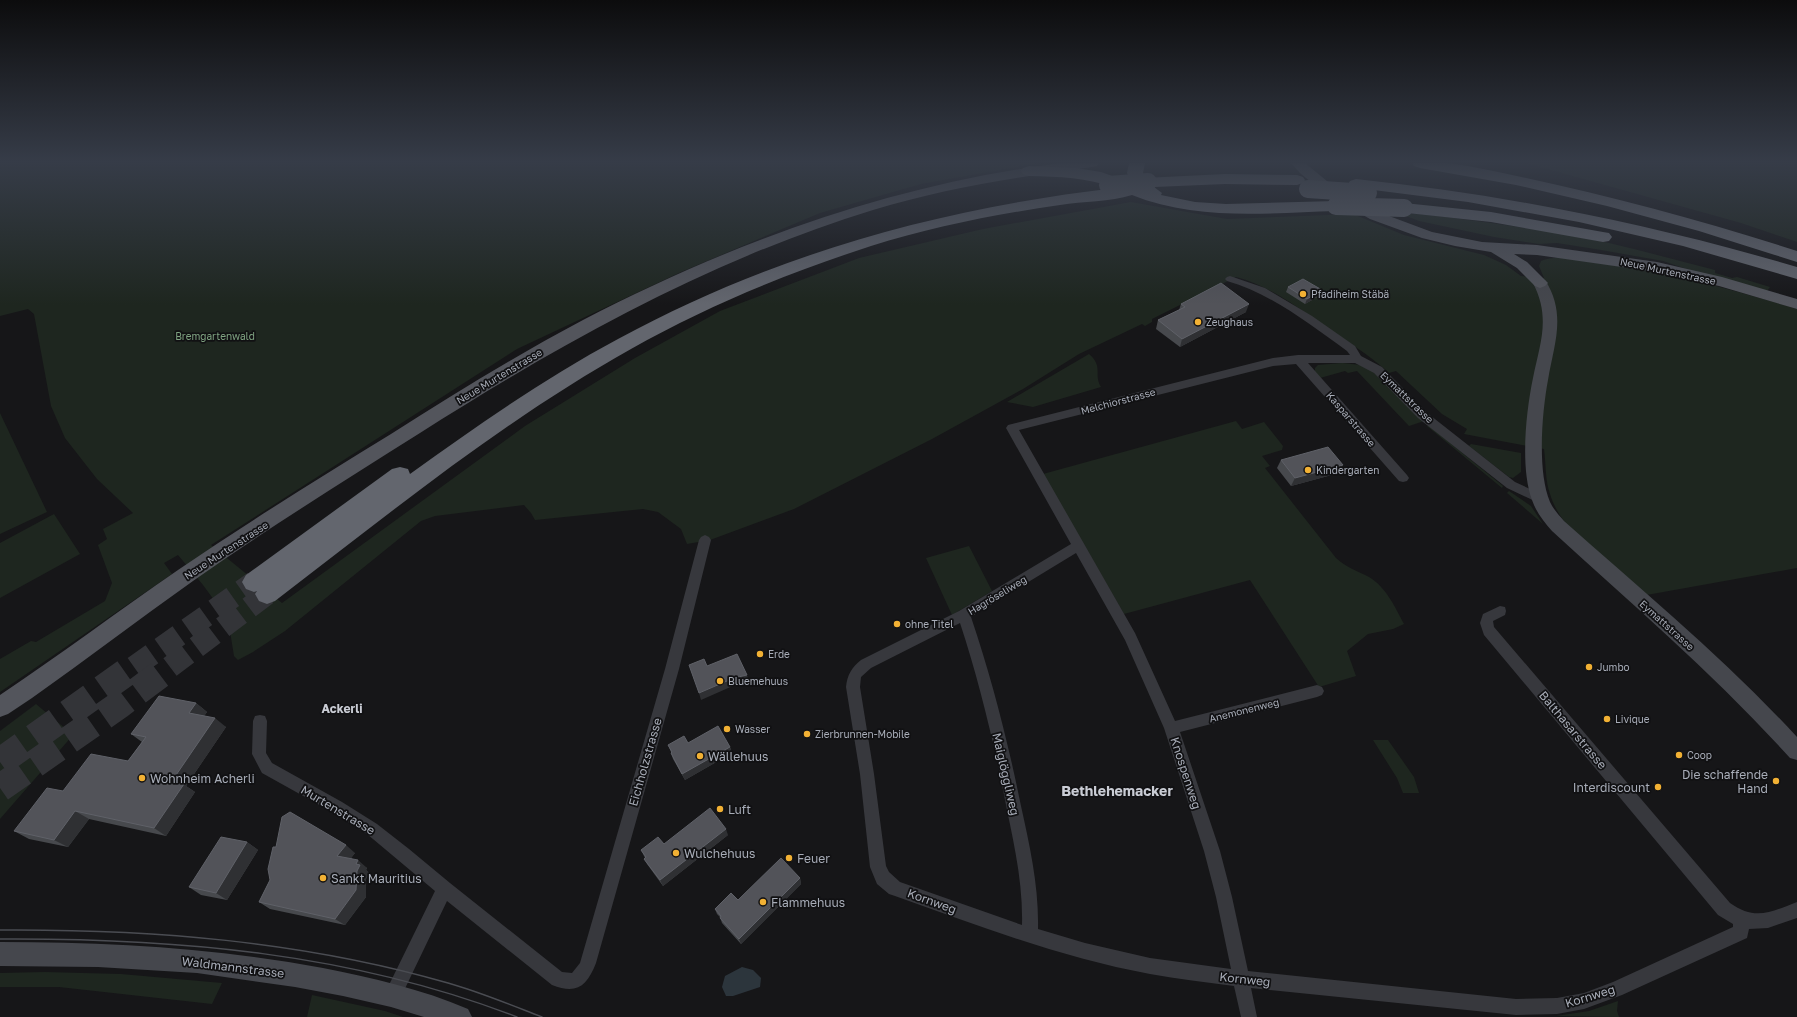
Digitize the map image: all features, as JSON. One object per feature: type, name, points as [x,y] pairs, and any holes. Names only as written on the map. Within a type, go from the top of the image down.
[{"type":"highway","points":[[949,210],[901,221],[796,253],[693,296],[613,337],[512,398],[430,454],[260,588],[522,407],[623,345],[713,299],[814,258],[907,229],[994,210]]},
{"type":"highway","points":[[1428,210],[1491,217],[1582,232],[1795,281]]},
{"type":"highway","points":[[1499,210],[1581,225],[1669,246],[1795,281]]},
{"type":"highway","points":[[1552,210],[1682,240],[1795,281]]},
{"type":"highway","points":[[1641,210],[1711,229],[1797,257]]},
{"type":"main road","name":"Neue Murtenstrasse","points":[[0,707],[66,662],[189,573],[313,492],[499,375],[600,318],[715,264],[816,224],[861,210]]},
{"type":"main road","points":[[1365,210],[1379,218],[1430,235],[1495,244]]},
{"type":"main road","points":[[1380,210],[1431,228],[1495,244],[1499,252],[1522,265],[1540,283]]},
{"type":"main road","name":"Neue Murtenstrasse","points":[[1495,244],[1657,267],[1722,282],[1797,304]]},
{"type":"main road","points":[[1540,283],[1535,261],[1544,251]]},
{"type":"street","name":"Eymattstrasse","points":[[1230,279],[1250,284],[1272,295],[1351,349],[1357,359],[1378,370],[1422,415],[1511,485],[1539,498]]},
{"type":"street","name":"Eymattstrasse","points":[[1540,283],[1548,298],[1551,318],[1550,333],[1540,380],[1536,409],[1534,460],[1539,498],[1547,513],[1558,526],[1716,669],[1765,716],[1797,751]]},
{"type":"street","name":"Melchiorstrasse","points":[[1077,546],[1012,428],[1259,365],[1298,359],[1357,359]]},
{"type":"street","name":"Kasparstrasse","points":[[1298,359],[1403,478]]},
{"type":"street","name":"Eichholzstrasse","points":[[577,980],[585,970],[588,963],[672,669],[705,540]]},
{"type":"street","name":"Hagröseliweg","points":[[854,677],[866,664],[964,615],[1077,546]]},
{"type":"street","name":"Knospenweg","points":[[1077,546],[1130,638],[1171,728],[1212,851],[1224,897],[1249,1017]]},
{"type":"street","name":"Balthasarstrasse","points":[[1500,611],[1487,618],[1486,622],[1489,631],[1713,897],[1724,909],[1741,920]]},
{"type":"street","name":"Maiglöggliweg","points":[[964,615],[982,675],[1010,784],[1026,864],[1031,908],[1030,935]]},
{"type":"street","name":"Kornweg","points":[[854,677],[853,687],[867,774],[877,864],[880,874],[890,885],[901,890],[1009,929],[1085,951],[1150,966],[1242,979],[1507,1007],[1557,1006],[1584,1001],[1616,989],[1721,942],[1741,932],[1741,920]]},
{"type":"street","name":"Anemonenweg","points":[[1171,728],[1247,710],[1317,691]]},
{"type":"street","name":"Murtenstrasse","points":[[260,721],[259,754],[267,768],[325,800],[366,825],[558,979],[568,982],[577,980]]},
{"type":"street","points":[[393,995],[444,889]]},
{"type":"street","points":[[1741,920],[1754,922],[1766,921],[1797,910]]},
{"type":"street","name":"Waldmannstrasse","points":[[0,954],[92,954],[191,962],[313,978],[393,995],[460,1017]]},
{"type":"green space","name":"Bremgartenwald","points":[[0,210],[829,210],[681,272],[517,349],[211,545],[282,603],[525,426],[635,358],[720,311],[859,258],[983,229],[1085,210],[1179,210],[1227,219],[1353,214],[1404,235],[1484,255],[1506,265],[1521,276],[1544,278],[1539,266],[1541,261],[1553,258],[1565,258],[1616,265],[1668,275],[1720,287],[1797,309],[1797,568],[1641,596],[1602,562],[1576,536],[1565,522],[1556,508],[1548,489],[1544,449],[1464,434],[1467,429],[1442,414],[1396,371],[1389,373],[1356,347],[1281,297],[1259,285],[1236,277],[1152,319],[1152,322],[1145,326],[1142,324],[1079,354],[1023,389],[932,439],[794,509],[710,540],[687,544],[681,529],[658,512],[643,509],[535,520],[524,505],[435,516],[421,521],[285,631],[238,660],[234,656],[228,619],[203,585],[178,555],[164,563],[172,574],[0,692],[0,659],[31,641],[36,642],[105,601],[112,583],[98,545],[107,539],[103,529],[133,513],[97,479],[65,438],[51,406],[34,314],[28,309],[0,316]]},
{"type":"green space","points":[[1696,210],[1797,210],[1797,242],[1741,223]]},
{"type":"green space","points":[[1393,211],[1501,224],[1609,243],[1715,270],[1715,273],[1732,278],[1737,277],[1770,287],[1767,291],[1704,275],[1663,261],[1557,243],[1539,244],[1494,237],[1419,221]]},
{"type":"green space","points":[[1089,354],[1096,363],[1101,387],[1033,407],[1007,402]]},
{"type":"green space","points":[[1342,363],[1361,365],[1370,369],[1424,421],[1409,426],[1357,371],[1348,373],[1345,371],[1320,378],[1315,373],[1315,368],[1318,365]]},
{"type":"green space","points":[[0,413],[47,512],[0,534]]},
{"type":"green space","points":[[1236,421],[1242,429],[1264,422],[1283,446],[1282,450],[1262,456],[1270,466],[1265,468],[1336,558],[1369,577],[1380,586],[1390,598],[1404,624],[1393,629],[1368,634],[1347,651],[1356,676],[1319,687],[1250,580],[1124,614],[1043,474]]},
{"type":"green space","points":[[1427,426],[1429,426],[1503,486],[1502,488]]},
{"type":"green space","points":[[1471,444],[1521,453],[1521,472],[1513,478],[1509,477],[1469,446]]},
{"type":"green space","points":[[1509,491],[1531,506],[1543,524],[1507,493]]},
{"type":"green space","points":[[54,514],[80,554],[0,598],[0,543]]},
{"type":"green space","points":[[969,546],[992,591],[952,615],[926,558]]},
{"type":"green space","points":[[36,704],[73,735],[0,819],[0,731]]},
{"type":"green space","points":[[1373,740],[1388,740],[1414,777],[1419,793],[1403,793],[1397,778]]},
{"type":"green space","points":[[45,972],[121,974],[222,983],[212,1004],[59,987],[0,987],[0,973]]},
{"type":"green space","points":[[312,995],[385,1011],[403,1017],[307,1017]]},
{"type":"green space","points":[[1618,1001],[1617,1011],[1619,1017],[1556,1016],[1589,1011]]},
{"type":"shaded area","points":[[742,967],[753,970],[761,978],[760,987],[733,996],[726,996],[722,987],[725,976]]},
{"type":"building","points":[[1303,279],[1322,290],[1307,299],[1288,287]]},
{"type":"building","name":"Zeughaus","points":[[1221,283],[1249,304],[1182,339],[1158,320],[1185,307],[1181,304]]},
{"type":"building","points":[[1328,447],[1343,465],[1295,478],[1281,460]]},
{"type":"building","name":"Bluemehuus","points":[[737,654],[747,675],[734,678],[699,693],[689,665],[704,659],[707,666]]},
{"type":"building","name":"Wohnheim Acherli","points":[[159,696],[196,703],[189,713],[215,718],[172,781],[184,784],[154,828],[75,811],[54,840],[14,831],[47,788],[63,791],[91,754],[128,761],[146,737],[131,734]]},
{"type":"building","name":"Wällehuus","points":[[718,726],[730,747],[682,774],[668,745],[684,736],[688,743]]},
{"type":"building","name":"Wulchehuus","points":[[710,808],[726,829],[660,880],[644,859],[646,857],[641,850],[658,837],[664,844]]},
{"type":"building","name":"Sankt Mauritius","points":[[290,812],[346,845],[337,856],[358,860],[356,864],[360,865],[357,871],[356,890],[335,919],[259,902],[270,880],[268,869],[273,847],[276,847],[282,817]]},
{"type":"building","points":[[221,837],[247,842],[216,893],[189,887]]},
{"type":"building","name":"Flammehuus","points":[[781,858],[800,878],[739,939],[720,918],[721,916],[715,909],[731,893],[738,900]]},
{"type":"tunnel","points":[[134,667],[254,582]]},
{"type":"tunnel","points":[[170,667],[267,594]]},
{"type":"tunnel","points":[[0,762],[135,666]]},
{"type":"tunnel","points":[[0,788],[119,705],[171,666]]},
{"type":"tram line","points":[[0,930],[56,930],[169,935],[226,940],[282,948],[338,957],[448,983],[542,1017]]},
{"type":"tram line","points":[[0,939],[66,939],[132,942],[197,946],[263,954],[327,964],[391,978],[455,995],[517,1017]]},
{"type":"place","name":"Pfadiheim Stäbä","points":[[1303,294]]},
{"type":"place","name":"Zeughaus","points":[[1198,322]]},
{"type":"place","name":"Kindergarten","points":[[1308,470]]},
{"type":"place","name":"ohne Titel","points":[[897,624]]},
{"type":"place","name":"Erde","points":[[760,654]]},
{"type":"place","name":"Jumbo","points":[[1589,667]]},
{"type":"place","name":"Bluemehuus","points":[[720,681]]},
{"type":"place","name":"Livique","points":[[1607,719]]},
{"type":"place","name":"Wasser","points":[[727,729]]},
{"type":"place","name":"Zierbrunnen-Mobile","points":[[807,734]]},
{"type":"place","name":"Coop","points":[[1679,755]]},
{"type":"place","name":"Wällehuus","points":[[700,756]]},
{"type":"place","name":"Wohnheim Acherli","points":[[142,778]]},
{"type":"place","name":"Die schaffende Hand","points":[[1776,781]]},
{"type":"place","name":"Interdiscount","points":[[1658,787]]},
{"type":"place","name":"Luft","points":[[720,809]]},
{"type":"place","name":"Wulchehuus","points":[[676,853]]},
{"type":"place","name":"Feuer","points":[[789,858]]},
{"type":"place","name":"Sankt Mauritius","points":[[323,878]]},
{"type":"place","name":"Flammehuus","points":[[763,902]]},
{"type":"district","name":"Ackerli","points":[[342,708]]},
{"type":"district","name":"Bethlehemacker","points":[[1117,790]]}]
